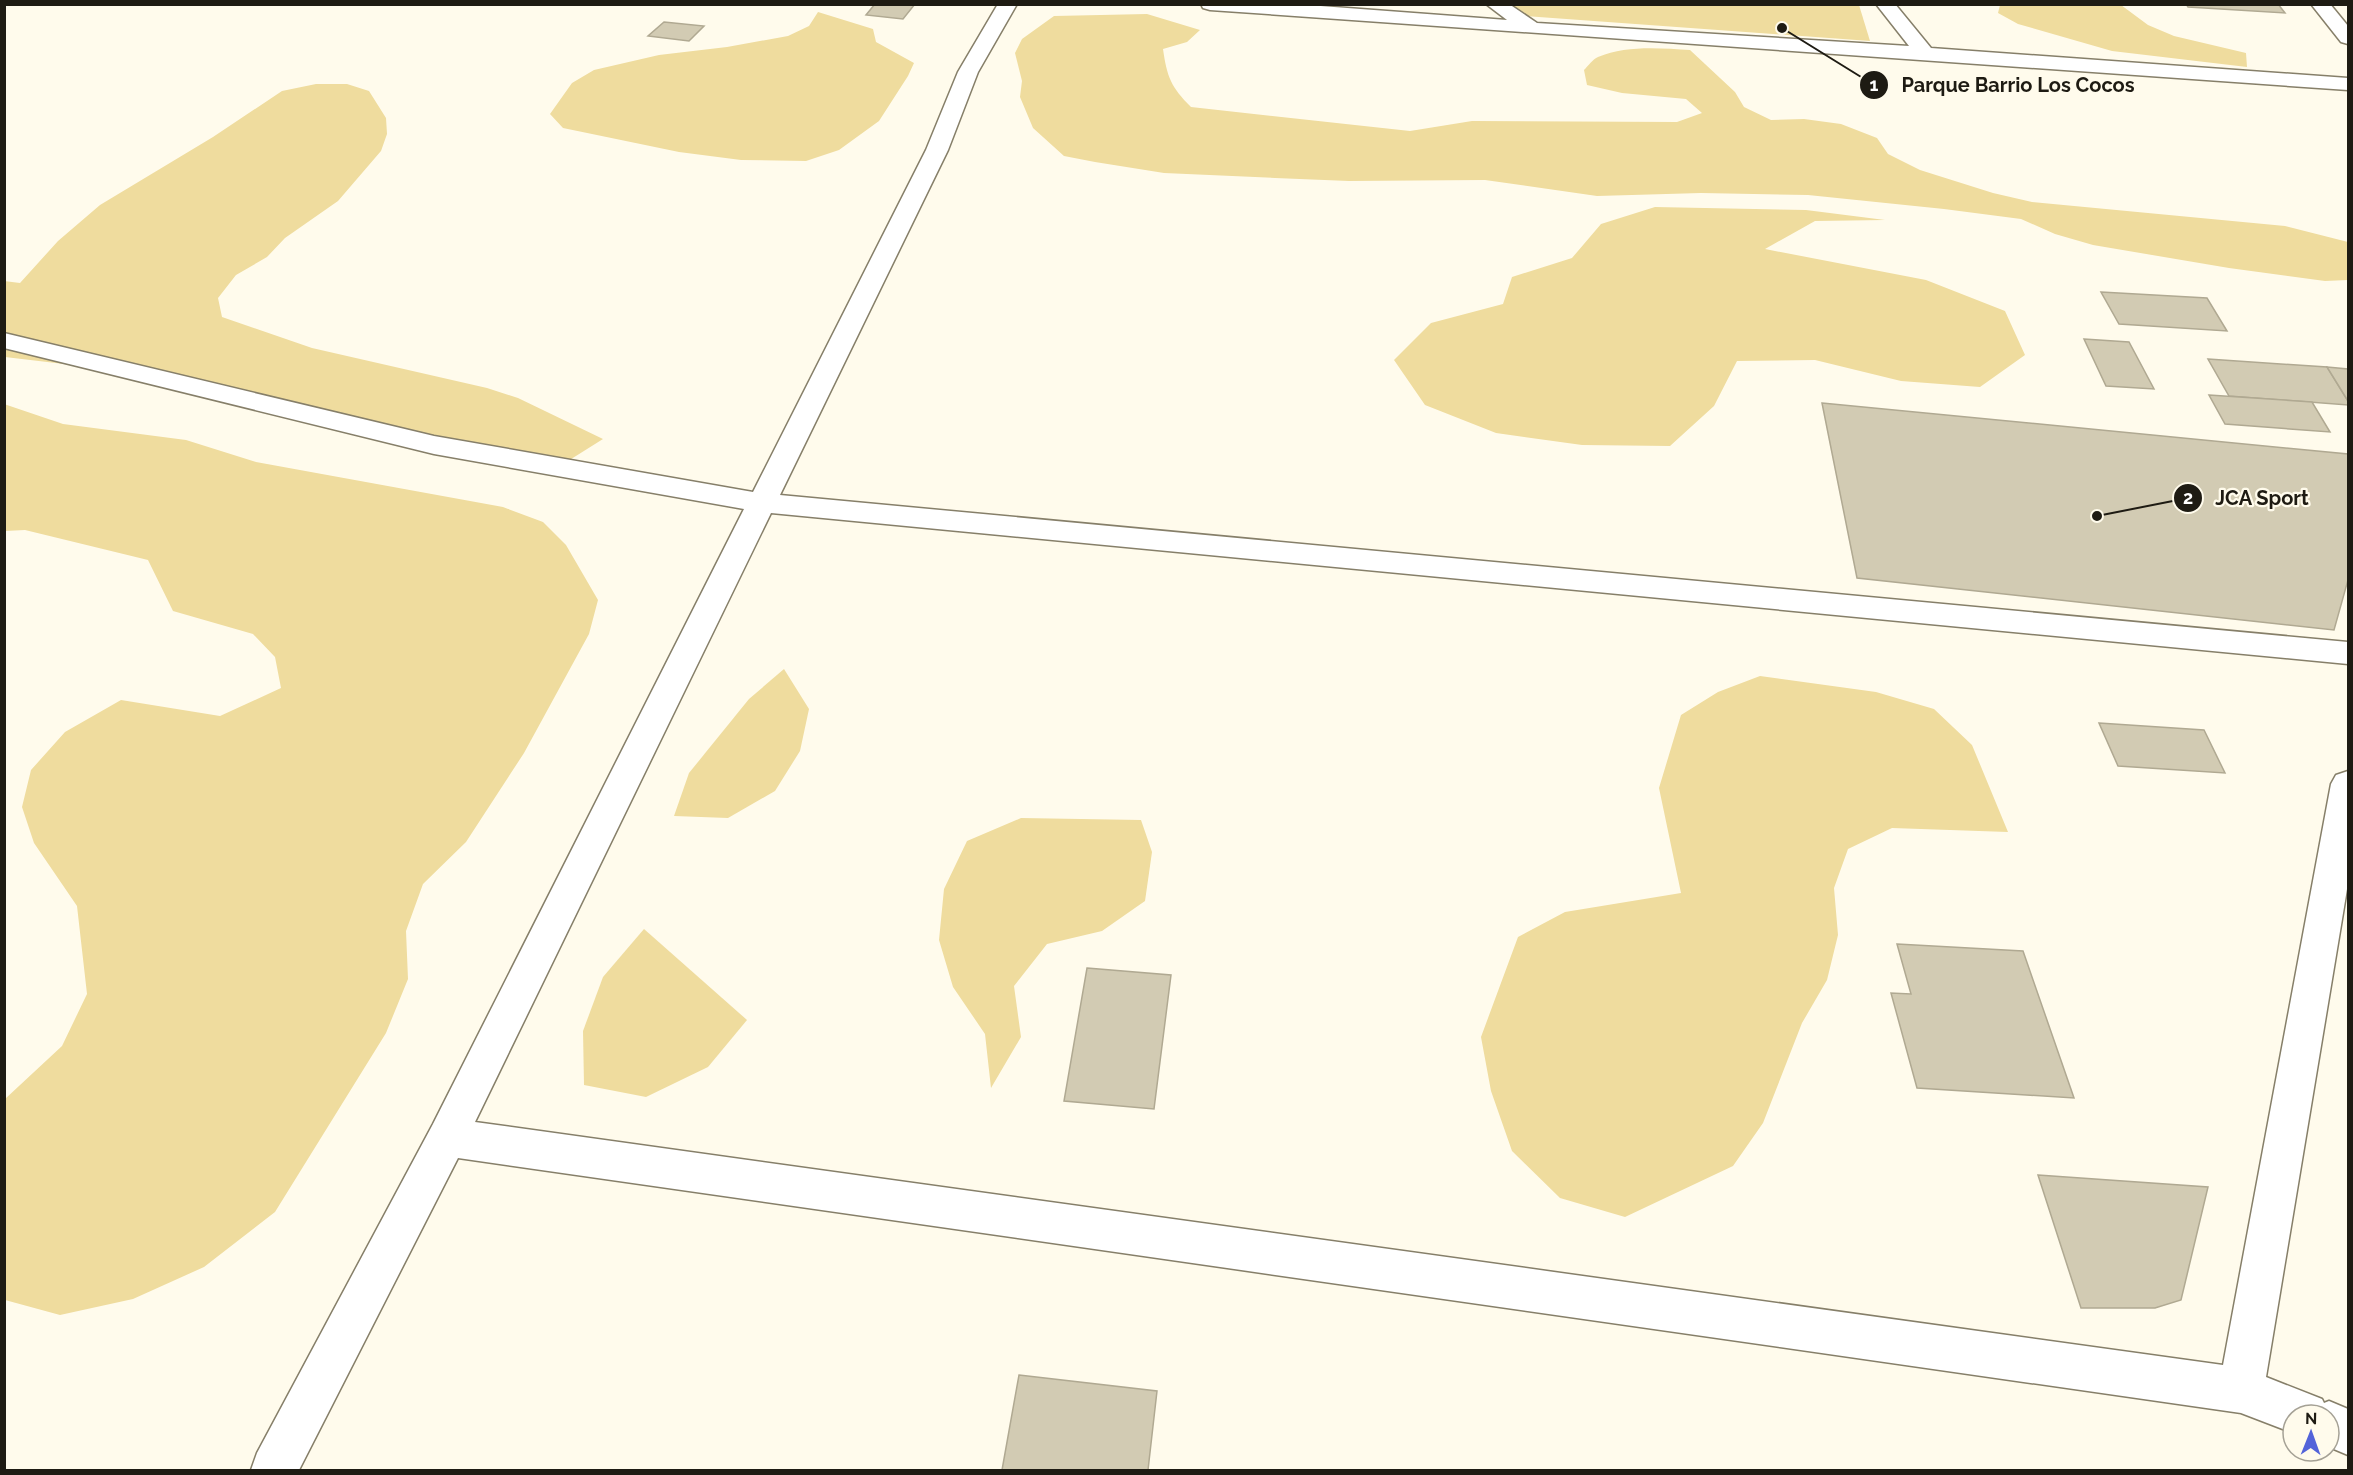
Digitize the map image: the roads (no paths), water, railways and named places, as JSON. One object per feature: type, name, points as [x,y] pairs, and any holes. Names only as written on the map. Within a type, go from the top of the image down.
[{"type":"street","points":[[274,1470],[447,1137],[937,150],[968,72],[1008,4]]},
{"type":"street","points":[[1210,4],[2349,84]]},
{"type":"street","points":[[1495,4],[1532,28]]},
{"type":"street","points":[[1885,4],[1925,53]]},
{"type":"street","points":[[2320,4],[2349,38]]},
{"type":"street","points":[[7,344],[434,445],[762,503],[2349,653]]},
{"type":"street","points":[[2241,1390],[2349,784]]},
{"type":"street","points":[[447,1137],[2241,1390],[2281,1405]]},
{"type":"place","name":"Parque Barrio Los Cocos","points":[[1782,28]]},
{"type":"place","name":"JCA Sport","points":[[2097,516]]}]
